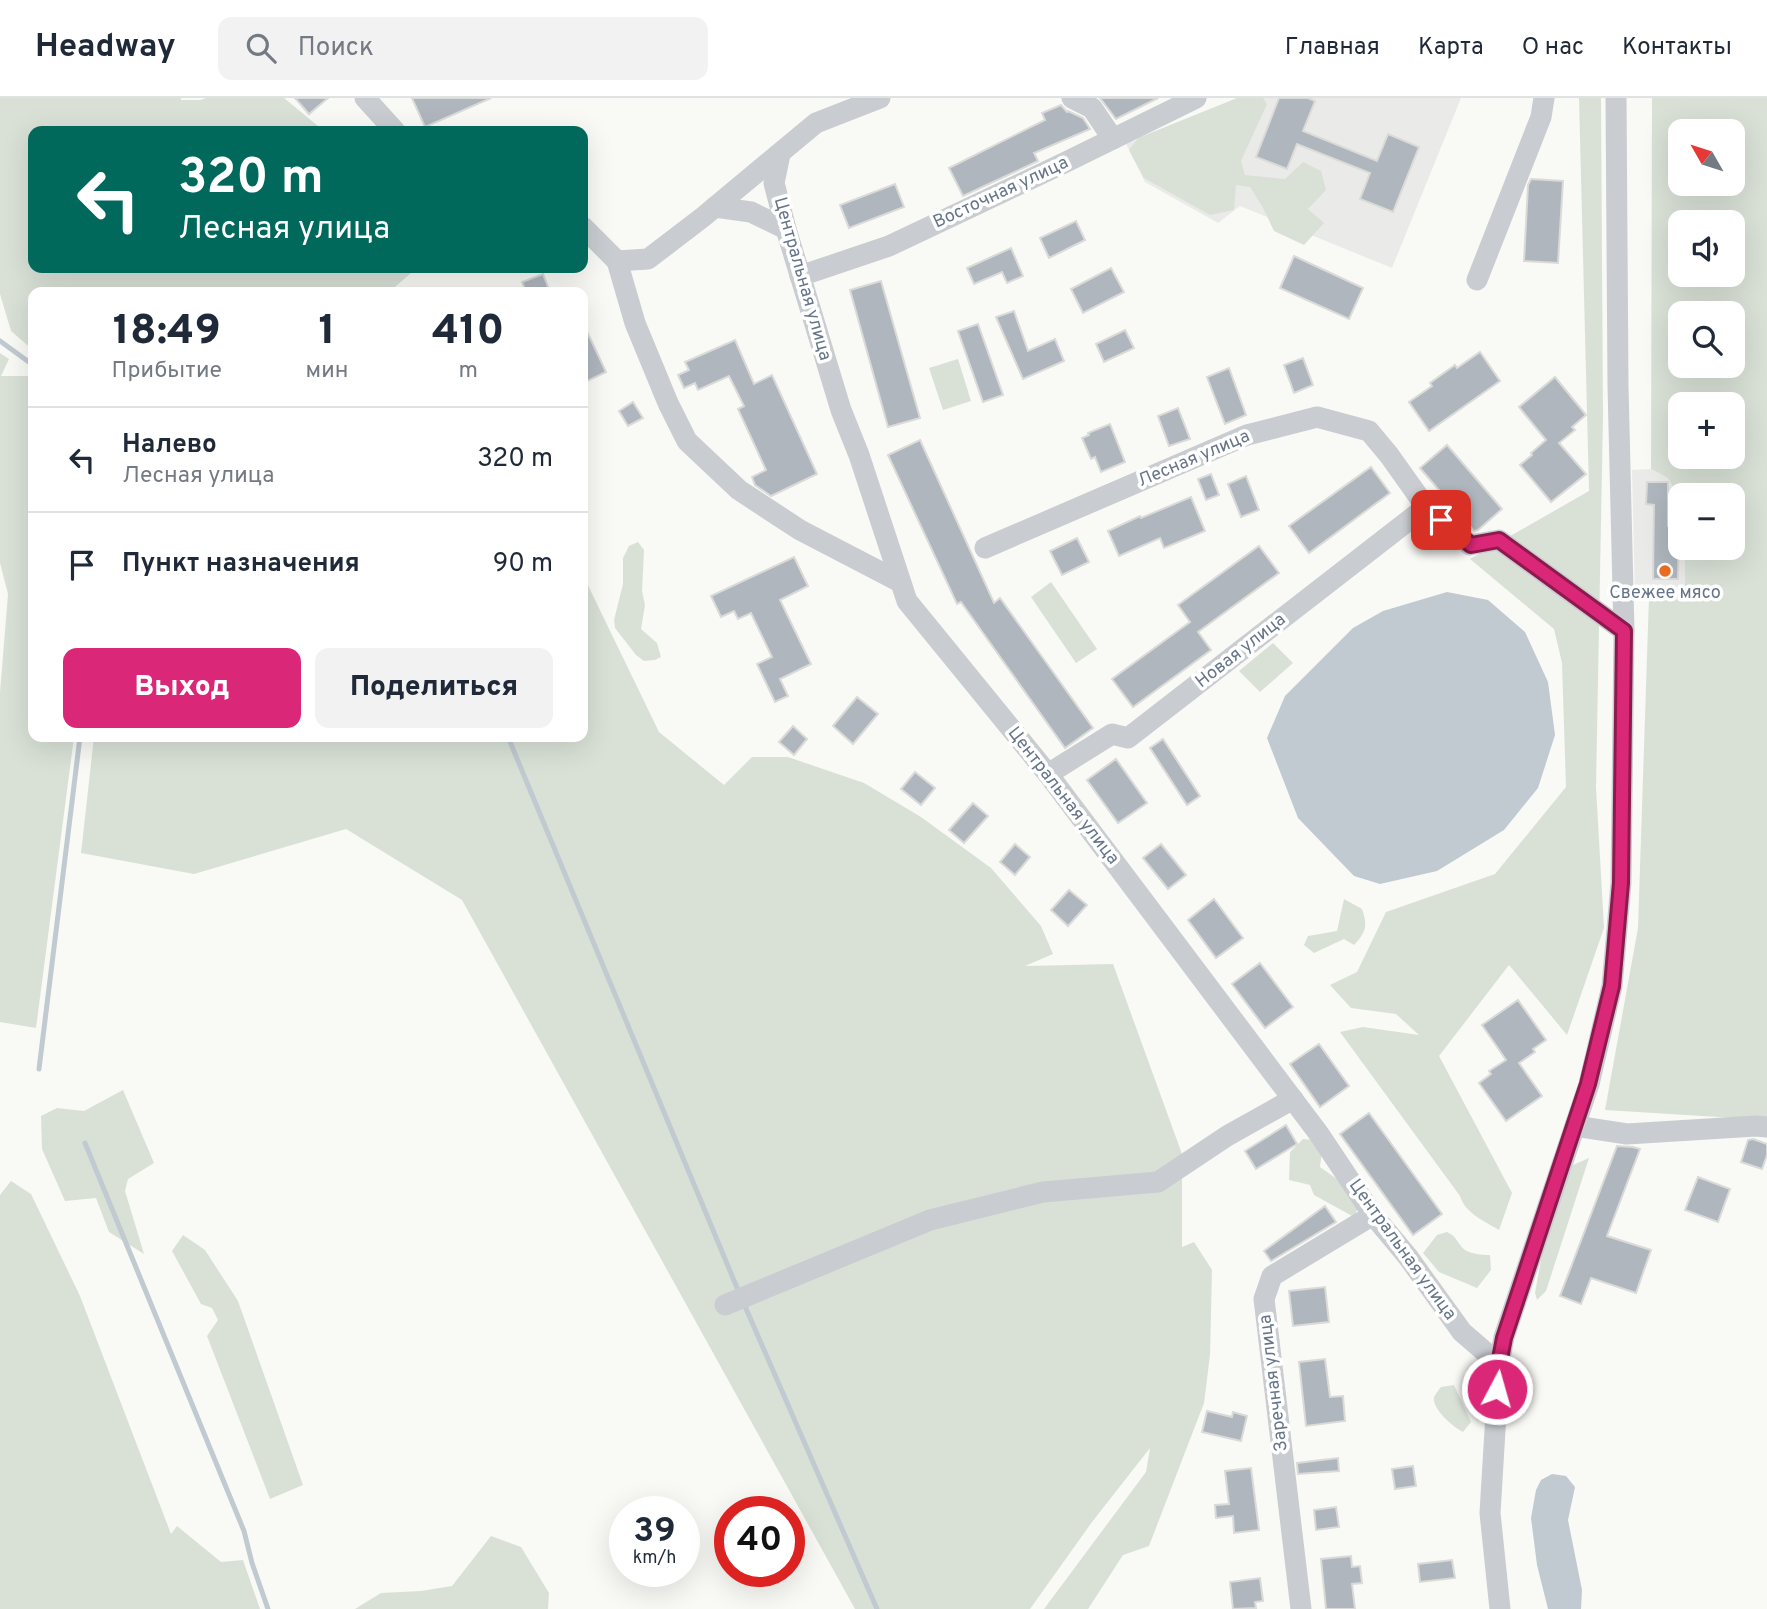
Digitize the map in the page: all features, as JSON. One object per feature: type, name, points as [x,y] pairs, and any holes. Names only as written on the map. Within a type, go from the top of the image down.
[{"type":"street","points":[[365,98],[390,126]]},
{"type":"street","points":[[617,261],[648,259],[816,123],[880,98]]},
{"type":"street","points":[[1072,98],[1092,108],[1113,139]]},
{"type":"street","name":"Восточная улица","points":[[800,276],[889,246],[1196,98]]},
{"type":"street","points":[[1477,280],[1541,117],[1544,98]]},
{"type":"street","points":[[1500,1609],[1490,1513],[1499,1364],[1504,1338],[1588,1084],[1612,986],[1621,883],[1624,631],[1618,399],[1616,98]]},
{"type":"street","name":"Центральная улица","points":[[780,154],[774,183],[786,229],[841,410],[859,454],[907,601],[1048,774],[1319,1134],[1373,1215],[1408,1257],[1462,1332],[1499,1364]]},
{"type":"street","points":[[715,207],[751,212],[786,229]]},
{"type":"street","points":[[588,232],[617,261],[635,323],[687,442],[739,489],[800,530],[900,582]]},
{"type":"street","name":"Лесная улица","points":[[985,548],[1247,435],[1317,417],[1369,431],[1426,507],[1471,545],[1499,540],[1624,631]]},
{"type":"street","name":"Новая улица","points":[[1048,774],[1112,734],[1128,738],[1426,507]]},
{"type":"street","points":[[725,1305],[930,1220],[1043,1192],[1158,1182],[1227,1136],[1293,1100]]},
{"type":"street","points":[[1575,1126],[1627,1134],[1767,1127]]},
{"type":"street","name":"Заречная улица","points":[[1301,1609],[1264,1299],[1272,1276],[1373,1215]]},
{"type":"shaded area","points":[[0,98],[284,98],[318,126],[28,126],[28,273],[411,273],[395,287],[28,287],[28,346],[11,331],[0,294]]},
{"type":"shaded area","points":[[1237,98],[1263,98],[1267,104],[1241,161],[1245,175],[1285,179],[1303,162],[1321,171],[1326,190],[1308,209],[1324,223],[1304,245],[1274,231],[1250,187],[1236,185],[1234,210],[1210,215],[1144,178],[1129,150],[1138,138]]},
{"type":"shaded area","points":[[1239,98],[1461,98],[1392,268],[1240,206],[1218,223],[1145,182],[1126,144]]},
{"type":"shaded area","points":[[1579,98],[1601,98],[1603,415],[1596,787],[1604,928],[1567,1035],[1509,965],[1439,1056],[1512,1193],[1499,1230],[1466,1207],[1340,1032],[1363,1027],[1419,1035],[1396,1014],[1351,1008],[1330,985],[1357,972],[1386,912],[1495,874],[1566,787],[1562,663],[1554,629],[1470,559],[1589,491]]},
{"type":"shaded area","points":[[1652,98],[1767,98],[1767,1120],[1605,1110],[1638,928],[1649,597],[1685,593],[1685,560],[1745,560],[1745,483],[1671,483],[1668,478],[1651,469]]},
{"type":"shaded area","points":[[0,353],[9,359],[1,376],[28,376],[28,742],[73,742],[36,1028],[0,1022],[0,692],[8,594],[0,563]]},
{"type":"shaded area","points":[[958,359],[971,401],[943,410],[929,368]]},
{"type":"shaded area","points":[[1651,469],[1668,478],[1671,483],[1668,483],[1668,560],[1685,560],[1685,593],[1635,596],[1632,470]]},
{"type":"shaded area","points":[[638,542],[644,550],[642,591],[645,605],[641,629],[657,643],[661,657],[655,660],[644,661],[636,655],[615,628],[614,620],[623,584],[623,558],[629,546]]},
{"type":"shaded area","points":[[1051,582],[1097,649],[1076,663],[1031,597]]},
{"type":"shaded area","points":[[588,585],[659,732],[724,785],[752,757],[788,757],[864,783],[921,817],[991,868],[1041,926],[1053,954],[1025,966],[1113,964],[1182,1154],[1182,1247],[1194,1242],[1212,1270],[1210,1355],[1204,1403],[1149,1546],[1123,1555],[1088,1609],[1044,1609],[1146,1472],[1150,1448],[1092,1522],[1030,1609],[855,1609],[805,1519],[805,1496],[792,1496],[462,900],[346,829],[194,874],[81,853],[93,742],[588,742]]},
{"type":"shaded area","points":[[1447,592],[1488,600],[1525,632],[1548,682],[1555,735],[1538,788],[1504,830],[1437,871],[1380,884],[1354,876],[1298,818],[1267,738],[1285,696],[1353,628],[1383,611]]},
{"type":"shaded area","points":[[1273,643],[1293,663],[1260,692],[1239,671]]},
{"type":"shaded area","points":[[1344,899],[1362,909],[1365,924],[1361,937],[1354,945],[1344,939],[1314,953],[1304,945],[1308,936],[1337,931]]},
{"type":"shaded area","points":[[123,1090],[154,1163],[128,1179],[125,1191],[144,1254],[109,1232],[96,1198],[65,1201],[42,1149],[41,1116],[57,1108],[84,1111]]},
{"type":"shaded area","points":[[1303,1139],[1314,1140],[1322,1151],[1320,1167],[1351,1189],[1359,1206],[1354,1217],[1314,1195],[1310,1185],[1289,1180],[1290,1152]]},
{"type":"shaded area","points":[[1589,1158],[1546,1291],[1537,1300],[1535,1293],[1547,1228],[1573,1165]]},
{"type":"shaded area","points":[[11,1181],[31,1194],[80,1296],[171,1534],[177,1526],[221,1562],[243,1560],[260,1609],[0,1609],[0,1195]]},
{"type":"shaded area","points":[[1447,1232],[1467,1251],[1490,1255],[1491,1270],[1477,1288],[1439,1272],[1423,1253],[1437,1235]]},
{"type":"shaded area","points":[[183,1235],[205,1250],[238,1301],[303,1485],[270,1499],[207,1336],[218,1320],[212,1308],[201,1304],[172,1251]]},
{"type":"shaded area","points":[[1454,1385],[1471,1422],[1463,1432],[1444,1417],[1434,1401],[1441,1387]]},
{"type":"shaded area","points":[[1552,1474],[1566,1476],[1575,1487],[1568,1520],[1582,1590],[1581,1609],[1548,1609],[1537,1565],[1531,1518],[1536,1490],[1541,1480]]},
{"type":"shaded area","points":[[491,1536],[521,1547],[549,1593],[548,1609],[355,1609],[381,1593],[452,1586]]},
{"type":"building","points":[[295,98],[328,98],[309,114]]},
{"type":"building","points":[[412,98],[491,98],[427,126],[425,126]]},
{"type":"building","points":[[1100,98],[1158,98],[1116,119]]},
{"type":"building","points":[[1279,98],[1308,98],[1315,101],[1303,131],[1377,161],[1388,134],[1419,147],[1393,212],[1360,199],[1370,173],[1297,144],[1287,169],[1256,157]]},
{"type":"building","points":[[1061,105],[1067,112],[1083,118],[1090,129],[1034,153],[1038,161],[963,196],[949,168],[1045,120],[1042,113]]},
{"type":"building","points":[[1531,179],[1563,181],[1558,263],[1524,261],[1528,185]]},
{"type":"building","points":[[895,184],[904,207],[849,228],[840,205]]},
{"type":"building","points":[[1076,221],[1085,240],[1049,258],[1040,238]]},
{"type":"building","points":[[1011,248],[1023,276],[1007,283],[1002,272],[974,284],[967,268]]},
{"type":"building","points":[[1294,256],[1363,288],[1349,319],[1280,288]]},
{"type":"building","points":[[1111,268],[1124,292],[1083,313],[1071,289]]},
{"type":"building","points":[[543,274],[548,287],[524,287],[522,282]]},
{"type":"building","points":[[881,281],[920,418],[888,427],[850,290]]},
{"type":"building","points":[[1014,311],[1028,351],[1055,339],[1064,361],[1023,379],[996,317]]},
{"type":"building","points":[[978,324],[1003,395],[983,402],[958,331]]},
{"type":"building","points":[[1125,330],[1134,348],[1104,362],[1096,344]]},
{"type":"building","points":[[588,334],[606,372],[588,381]]},
{"type":"building","points":[[735,340],[754,384],[772,375],[817,474],[771,496],[755,485],[752,477],[766,470],[738,409],[744,406],[729,376],[698,390],[695,383],[684,388],[678,375],[689,370],[685,362]]},
{"type":"building","points":[[1480,352],[1500,381],[1429,431],[1409,402],[1455,365],[1457,368]]},
{"type":"building","points":[[1303,358],[1313,385],[1294,393],[1284,365]]},
{"type":"building","points":[[1229,368],[1246,415],[1225,424],[1207,377]]},
{"type":"building","points":[[1555,377],[1586,415],[1572,427],[1575,430],[1559,443],[1586,474],[1551,502],[1520,465],[1546,440],[1519,407]]},
{"type":"building","points":[[633,402],[643,418],[628,426],[619,411]]},
{"type":"building","points":[[1178,408],[1190,439],[1169,446],[1158,416]]},
{"type":"building","points":[[1110,424],[1125,462],[1101,472],[1095,457],[1091,459],[1082,438]]},
{"type":"building","points":[[920,440],[994,603],[1000,598],[1093,728],[1065,748],[961,602],[957,604],[888,455]]},
{"type":"building","points":[[1447,445],[1502,509],[1478,530],[1474,531],[1420,468]]},
{"type":"building","points":[[1371,467],[1390,493],[1309,553],[1289,526]]},
{"type":"building","points":[[1211,474],[1219,495],[1206,500],[1198,479]]},
{"type":"building","points":[[1246,476],[1259,510],[1241,517],[1228,484]]},
{"type":"building","points":[[1647,482],[1668,482],[1668,560],[1678,560],[1678,579],[1653,579],[1654,505],[1646,504]]},
{"type":"building","points":[[1191,497],[1205,531],[1164,548],[1160,538],[1119,556],[1108,531]]},
{"type":"building","points":[[1077,538],[1089,562],[1062,575],[1050,551]]},
{"type":"building","points":[[1259,546],[1279,573],[1198,632],[1211,650],[1133,707],[1112,679],[1190,622],[1178,605]]},
{"type":"building","points":[[794,557],[808,586],[780,600],[811,664],[780,679],[788,696],[775,702],[757,664],[772,657],[751,613],[738,619],[734,611],[721,617],[711,596]]},
{"type":"building","points":[[857,697],[878,714],[853,744],[833,726]]},
{"type":"building","points":[[793,726],[807,739],[794,755],[779,742]]},
{"type":"building","points":[[1163,739],[1200,796],[1187,805],[1150,748]]},
{"type":"building","points":[[1116,759],[1147,803],[1118,823],[1087,780]]},
{"type":"building","points":[[915,772],[935,788],[921,805],[901,789]]},
{"type":"building","points":[[973,803],[988,816],[964,843],[949,830]]},
{"type":"building","points":[[1015,844],[1030,857],[1015,875],[1000,862]]},
{"type":"building","points":[[1161,844],[1186,875],[1168,889],[1143,858]]},
{"type":"building","points":[[1069,890],[1087,905],[1068,926],[1051,910]]},
{"type":"building","points":[[1214,899],[1243,938],[1216,958],[1188,920]]},
{"type":"building","points":[[1260,963],[1293,1007],[1265,1028],[1232,984]]},
{"type":"building","points":[[1518,1000],[1546,1040],[1519,1063],[1542,1096],[1506,1121],[1479,1083],[1491,1074],[1489,1071],[1506,1060],[1482,1025]]},
{"type":"building","points":[[1319,1044],[1349,1086],[1320,1107],[1290,1064]]},
{"type":"building","points":[[1369,1113],[1442,1214],[1413,1235],[1340,1134]]},
{"type":"building","points":[[1286,1125],[1297,1144],[1256,1169],[1245,1151]]},
{"type":"building","points":[[1748,1140],[1767,1144],[1767,1155],[1762,1169],[1741,1162]]},
{"type":"building","points":[[1617,1146],[1640,1149],[1607,1236],[1651,1250],[1636,1293],[1591,1278],[1581,1304],[1560,1296]]},
{"type":"building","points":[[1698,1177],[1730,1189],[1718,1222],[1685,1210]]},
{"type":"building","points":[[1325,1206],[1336,1222],[1271,1261],[1264,1251]]},
{"type":"building","points":[[1325,1287],[1329,1322],[1293,1326],[1289,1291]]},
{"type":"building","points":[[1325,1359],[1330,1397],[1343,1396],[1345,1421],[1306,1426],[1299,1362]]},
{"type":"building","points":[[1207,1411],[1232,1417],[1233,1412],[1247,1416],[1241,1441],[1202,1432]]},
{"type":"building","points":[[1338,1458],[1339,1471],[1298,1474],[1297,1463]]},
{"type":"building","points":[[1413,1466],[1416,1486],[1395,1489],[1392,1469]]},
{"type":"building","points":[[1251,1468],[1259,1530],[1234,1533],[1233,1516],[1216,1518],[1215,1505],[1229,1504],[1225,1471]]},
{"type":"building","points":[[1336,1507],[1339,1527],[1316,1530],[1314,1510]]},
{"type":"building","points":[[1351,1556],[1352,1567],[1360,1566],[1362,1583],[1352,1584],[1355,1609],[1326,1609],[1321,1559]]},
{"type":"building","points":[[1452,1560],[1455,1578],[1420,1582],[1418,1564]]},
{"type":"building","points":[[1260,1578],[1263,1601],[1255,1602],[1256,1608],[1233,1609],[1230,1582]]},
{"type":"waterway","points":[[0,341],[28,361]]},
{"type":"waterway","points":[[39,1069],[79,742]]},
{"type":"waterway","points":[[510,742],[740,1295]]},
{"type":"waterway","points":[[85,1143],[244,1531],[268,1609]]},
{"type":"waterway","points":[[744,1304],[877,1609]]},
{"type":"place","name":"Свежее мясо","points":[[1665,571]]},
{"type":"route","points":[[1441,520],[1471,545],[1499,540],[1624,631],[1621,883],[1612,986],[1588,1084],[1504,1338],[1497,1389]]}]
